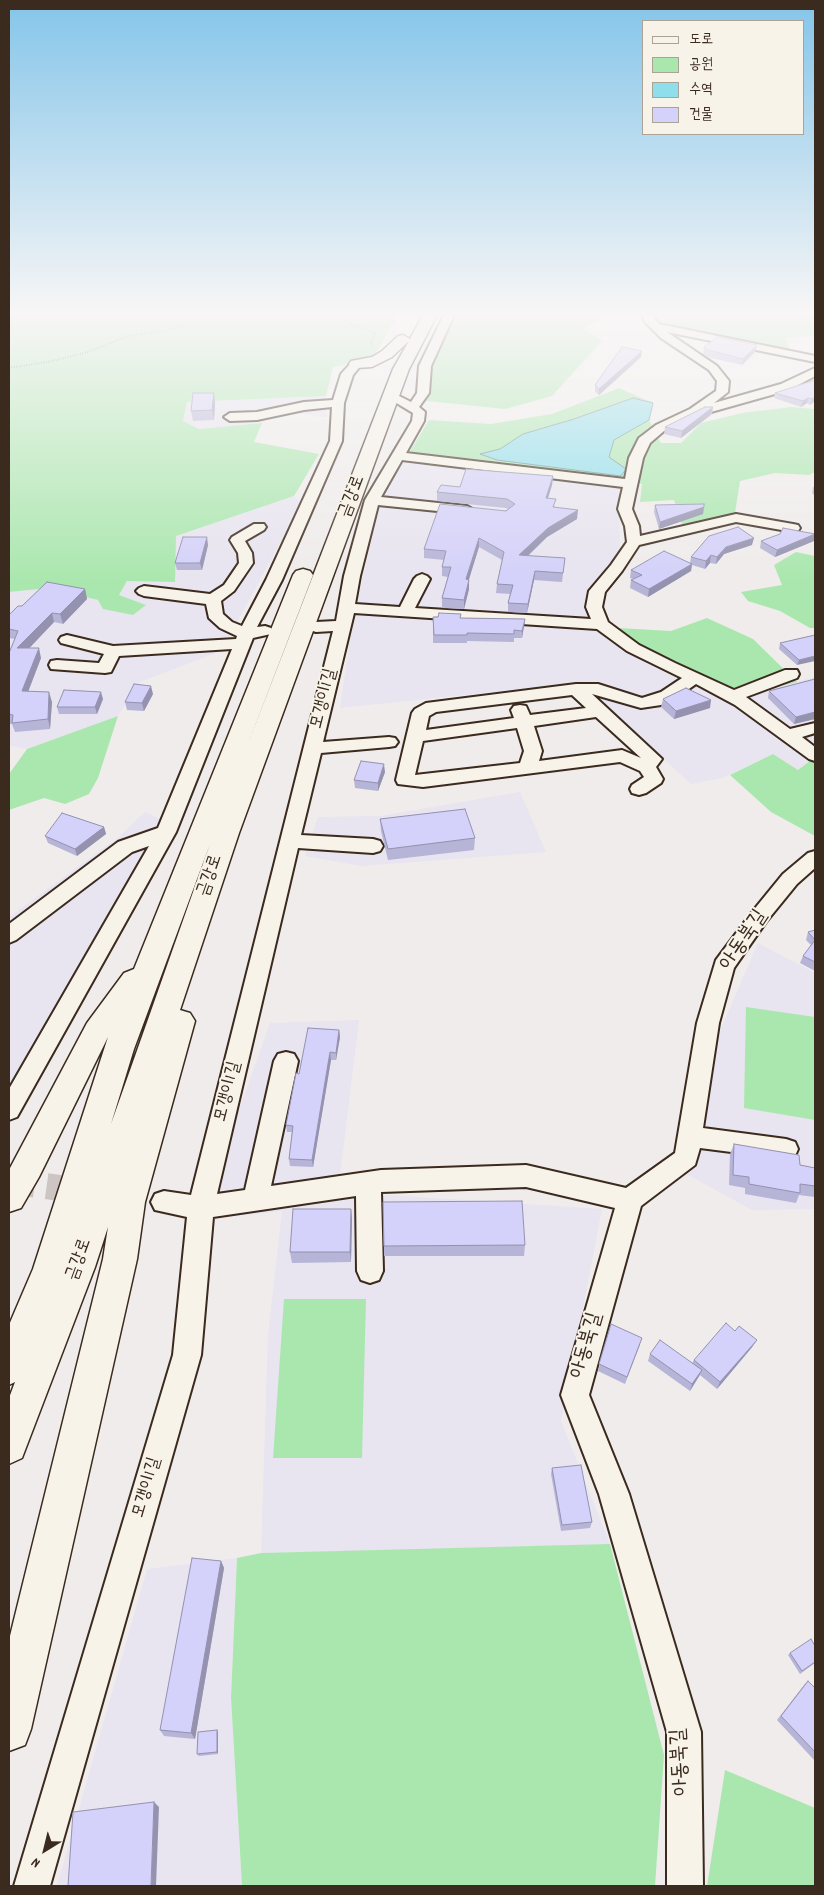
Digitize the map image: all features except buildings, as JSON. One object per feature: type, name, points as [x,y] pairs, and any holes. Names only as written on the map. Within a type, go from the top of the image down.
[{"type":"highway","name":"금강로","points":[[9,1367],[50,1269],[119,1048],[154,953],[373,403]]},
{"type":"highway","name":"금강로","points":[[9,1445],[78,1267],[226,833],[380,423],[382,403]]},
{"type":"highway","points":[[9,1729],[120,1259],[129,1202],[229,852],[226,833]]},
{"type":"highway","points":[[9,1198],[28,1167],[97,1031],[154,953]]},
{"type":"street","points":[[230,417],[257,416],[304,406],[333,403]]},
{"type":"street","points":[[9,1110],[166,832],[244,639],[274,580],[336,442],[338,403]]},
{"type":"street","points":[[405,403],[412,409]]},
{"type":"street","points":[[380,423],[395,413],[412,409],[416,403]]},
{"type":"street","points":[[694,412],[706,403]]},
{"type":"street","points":[[725,403],[694,412],[660,428],[644,441],[636,458],[625,509],[632,526],[634,542],[597,591],[594,607],[601,624],[633,648],[654,660],[695,677],[732,696],[814,754]]},
{"type":"street","name":"모갱이1길","points":[[32,1886],[187,1355],[201,1208],[345,617],[352,576],[372,500],[418,421],[419,412],[412,409]]},
{"type":"street","points":[[398,456],[630,484]]},
{"type":"street","points":[[372,500],[477,511]]},
{"type":"street","points":[[634,542],[736,518],[793,528]]},
{"type":"street","points":[[144,591],[213,599],[228,588],[238,577],[246,563],[245,553],[237,540],[259,526]]},
{"type":"street","points":[[405,612],[422,579]]},
{"type":"street","points":[[213,599],[215,616],[244,639]]},
{"type":"street","points":[[316,627],[345,617],[405,612],[601,624]]},
{"type":"street","points":[[66,640],[113,651],[244,639],[265,632]]},
{"type":"street","points":[[57,664],[105,668],[113,651]]},
{"type":"street","points":[[732,696],[791,674]]},
{"type":"street","points":[[639,789],[654,779],[646,767],[622,756],[423,781],[405,780],[421,713],[432,707],[576,689],[598,689],[641,703],[655,701],[667,696],[695,677]]},
{"type":"street","points":[[576,689],[653,759],[646,767]]},
{"type":"street","points":[[515,698],[525,722],[533,751],[528,767]]},
{"type":"street","points":[[415,737],[600,711]]},
{"type":"street","points":[[787,735],[815,728]]},
{"type":"street","points":[[313,748],[389,742]]},
{"type":"street","points":[[9,936],[125,847],[166,832]]},
{"type":"street","points":[[290,841],[373,846]]},
{"type":"street","name":"아동북길","points":[[685,1886],[684,1732],[614,1494],[574,1395],[630,1200],[686,1158],[708,1023],[724,966],[759,917],[790,879],[815,858]]},
{"type":"street","points":[[256,1200],[286,1061]]},
{"type":"street","points":[[690,1136],[786,1148]]},
{"type":"street","points":[[164,1202],[201,1208],[368,1183],[526,1176],[630,1200]]},
{"type":"street","points":[[368,1183],[370,1271]]},
{"type":"shaded area","points":[[187,403],[326,403],[327,418],[299,413],[272,417],[262,423],[199,429],[183,421]]},
{"type":"shaded area","points":[[405,461],[619,487],[620,548],[586,617],[644,662],[672,676],[702,685],[746,712],[811,760],[798,770],[773,754],[722,778],[691,784],[580,683],[340,708],[353,619],[383,492]]},
{"type":"shaded area","points":[[294,496],[302,503],[230,635],[226,649],[140,682],[118,716],[27,749],[9,745],[9,592],[49,588],[98,600],[133,615],[145,605],[119,595],[127,581],[176,536]]},
{"type":"shaded area","points":[[815,677],[815,749],[788,731],[744,695]]},
{"type":"shaded area","points":[[520,792],[546,852],[361,866],[305,856],[318,817],[380,816]]},
{"type":"shaded area","points":[[145,812],[162,820],[9,1085],[9,917],[119,837]]},
{"type":"shaded area","points":[[758,943],[815,973],[815,1209],[752,1210],[686,1174],[720,1031]]},
{"type":"shaded area","points":[[359,1020],[337,1200],[389,1195],[602,1209],[561,1421],[610,1544],[548,1550],[261,1553],[268,1334],[282,1211],[200,1220],[270,1023]]},
{"type":"shaded area","points":[[237,1558],[231,1698],[242,1886],[57,1886],[147,1569]]},
{"type":"green space","points":[[9,403],[187,403],[183,421],[199,429],[262,423],[254,442],[319,454],[294,496],[176,536],[175,582],[127,581],[119,595],[146,605],[133,615],[103,609],[98,600],[49,588],[9,592]]},
{"type":"green space","points":[[451,403],[525,403],[505,409]]},
{"type":"green space","points":[[579,403],[653,403],[649,420],[661,443],[681,443],[701,423],[742,413],[791,407],[815,409],[815,472],[809,475],[775,473],[740,481],[735,513],[682,524],[674,500],[640,502],[642,484],[409,453],[429,420],[491,424],[552,414]]},
{"type":"green space","points":[[796,552],[815,556],[815,628],[810,628],[780,611],[748,601],[741,592],[782,585],[774,565]]},
{"type":"green space","points":[[707,618],[753,639],[797,682],[744,695],[684,669],[632,643],[618,628],[671,631]]},
{"type":"green space","points":[[118,716],[98,778],[89,794],[65,804],[44,798],[9,810],[9,774],[27,749]]},
{"type":"green space","points":[[773,754],[798,770],[811,760],[815,764],[815,836],[771,812],[730,775]]},
{"type":"green space","points":[[746,1007],[815,1017],[815,1120],[744,1108]]},
{"type":"green space","points":[[284,1299],[366,1299],[362,1458],[273,1458]]},
{"type":"green space","points":[[610,1544],[664,1755],[655,1886],[242,1886],[231,1698],[237,1558],[261,1553]]},
{"type":"green space","points":[[725,1770],[815,1808],[815,1886],[707,1886]]},
{"type":"water","points":[[618,403],[653,403],[649,420],[614,440],[609,457],[626,469],[621,476],[497,460],[480,454],[500,449],[523,434]]},
{"type":"tunnel","points":[[9,1181],[88,1192]]}]
